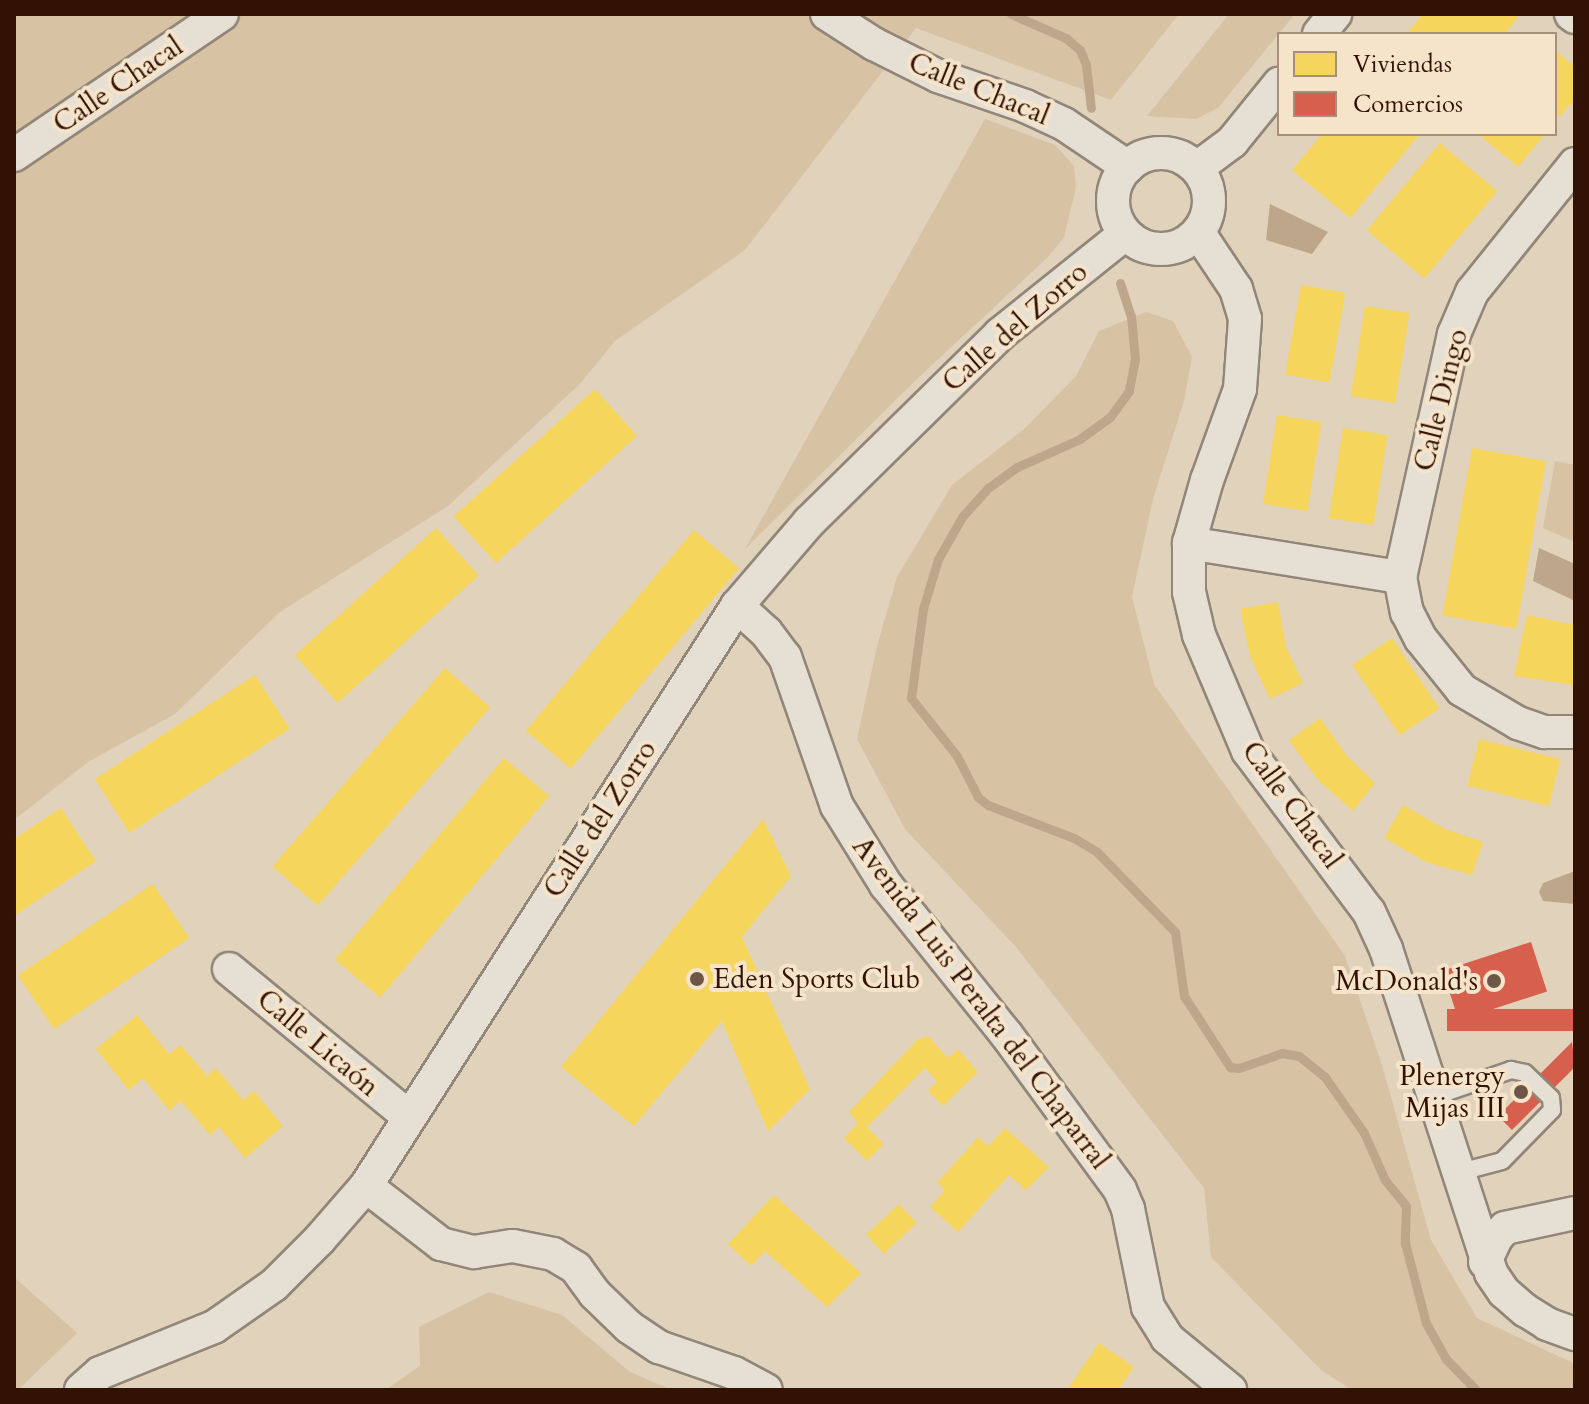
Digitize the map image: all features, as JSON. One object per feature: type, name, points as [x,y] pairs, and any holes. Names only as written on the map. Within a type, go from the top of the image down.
[{"type":"street","name":"Calle Chacal","points":[[14,155],[222,14]]},
{"type":"street","name":"Calle Chacal","points":[[827,14],[874,44],[938,76],[1025,106],[1064,124],[1128,167]]},
{"type":"street","points":[[1321,32],[1335,14]]},
{"type":"street","points":[[1197,168],[1232,142],[1277,86]]},
{"type":"street","points":[[1168,153],[1197,168],[1210,195],[1209,211],[1198,232],[1181,246],[1166,250],[1137,243],[1125,234],[1112,203],[1115,186],[1128,167],[1151,154],[1168,153]]},
{"type":"street","name":"Calle Dingo","points":[[1575,164],[1472,292],[1454,334],[1400,577],[1407,612],[1421,639],[1462,690],[1518,723],[1544,732],[1575,732]]},
{"type":"street","name":"Calle Chacal","points":[[1198,232],[1236,289],[1245,319],[1245,354],[1240,389],[1207,480],[1189,543],[1189,592],[1199,635],[1248,751],[1369,912],[1386,949],[1485,1262],[1504,1292],[1525,1310],[1547,1324],[1575,1334]]},
{"type":"street","name":"Calle del Zorro","points":[[81,1390],[100,1373],[214,1327],[274,1285],[366,1186],[737,606],[809,522],[989,345],[1125,234]]},
{"type":"street","points":[[1189,543],[1400,577]]},
{"type":"street","name":"Avenida Luis Peralta del Chaparral","points":[[737,606],[766,632],[785,657],[837,806],[886,885],[1006,1034],[1120,1190],[1128,1209],[1148,1307],[1167,1338],[1230,1390]]},
{"type":"street","name":"Calle Licaón","points":[[229,969],[409,1117]]},
{"type":"street","points":[[1460,1182],[1476,1213],[1505,1228]]},
{"type":"street","points":[[366,1186],[441,1244],[474,1252],[513,1246],[553,1254],[576,1268],[607,1305],[659,1347],[734,1373],[766,1390]]},
{"type":"street","points":[[1485,1262],[1496,1238],[1505,1228],[1575,1213]]},
{"type":"lane","points":[[1433,1097],[1511,1070],[1525,1073],[1551,1098],[1552,1110],[1502,1161],[1460,1182]]},
{"type":"shaded area","points":[[14,14],[1179,14],[1111,100],[916,28],[745,250],[615,341],[580,384],[448,506],[280,612],[175,714],[88,762],[14,820]]},
{"type":"shaded area","points":[[1229,14],[1295,14],[1277,32],[1277,36],[1218,108],[1196,119],[1147,116]]},
{"type":"shaded area","points":[[985,119],[1055,145],[1074,166],[1076,187],[1064,238],[1047,258],[917,379],[745,549]]},
{"type":"shaded area","points":[[1270,204],[1328,232],[1312,254],[1266,240]]},
{"type":"shaded area","points":[[1146,312],[1173,321],[1192,357],[1184,401],[1153,499],[1132,597],[1154,684],[1345,956],[1382,1065],[1431,1240],[1477,1318],[1575,1364],[1575,1390],[1352,1390],[1321,1370],[1211,1257],[1204,1188],[1016,947],[905,829],[857,739],[877,646],[897,577],[952,485],[1024,429],[1076,376],[1099,331]]},
{"type":"shaded area","points":[[1555,461],[1575,465],[1575,542],[1543,528]]},
{"type":"shaded area","points":[[1539,548],[1575,564],[1575,601],[1533,581]]},
{"type":"shaded area","points":[[1575,871],[1575,904],[1543,901],[1539,892],[1543,883]]},
{"type":"shaded area","points":[[14,1277],[77,1333],[18,1390],[14,1390]]},
{"type":"shaded area","points":[[489,1292],[562,1315],[630,1372],[672,1390],[385,1390],[420,1366],[419,1327]]},
{"type":"building: Viviendas","points":[[1423,14],[1513,14],[1518,18],[1506,32],[1408,32]]},
{"type":"building: Viviendas","points":[[1557,52],[1575,67],[1575,99],[1557,120]]},
{"type":"building: Viviendas","points":[[1320,136],[1418,136],[1350,218],[1292,170]]},
{"type":"building: Viviendas","points":[[1480,136],[1543,136],[1518,167]]},
{"type":"building: Viviendas","points":[[1440,143],[1497,191],[1424,279],[1367,230]]},
{"type":"building: Viviendas","points":[[1301,285],[1345,293],[1330,382],[1285,375]]},
{"type":"building: Viviendas","points":[[1365,306],[1409,313],[1395,403],[1351,396]]},
{"type":"building: Viviendas","points":[[595,389],[637,436],[496,563],[454,516]]},
{"type":"building: Viviendas","points":[[1277,415],[1321,422],[1307,511],[1263,504]]},
{"type":"building: Viviendas","points":[[1343,428],[1387,435],[1373,525],[1329,518]]},
{"type":"building: Viviendas","points":[[1472,448],[1546,461],[1516,628],[1442,615]]},
{"type":"building: Viviendas","points":[[436,528],[479,576],[338,703],[295,655]]},
{"type":"building: Viviendas","points":[[694,530],[739,568],[571,769],[526,731]]},
{"type":"building: Viviendas","points":[[1278,602],[1286,647],[1303,683],[1270,699],[1250,656],[1240,609]]},
{"type":"building: Viviendas","points":[[1527,615],[1575,625],[1574,685],[1514,676]]},
{"type":"building: Viviendas","points":[[1392,638],[1440,708],[1400,735],[1352,665]]},
{"type":"building: Viviendas","points":[[445,668],[490,707],[318,906],[272,866]]},
{"type":"building: Viviendas","points":[[255,675],[290,729],[130,833],[95,779]]},
{"type":"building: Viviendas","points":[[1320,718],[1347,756],[1375,783],[1353,811],[1317,779],[1289,740]]},
{"type":"building: Viviendas","points":[[1479,739],[1561,759],[1549,806],[1467,786]]},
{"type":"building: Viviendas","points":[[504,758],[549,796],[380,997],[335,959]]},
{"type":"building: Viviendas","points":[[1403,805],[1443,828],[1483,842],[1472,875],[1426,862],[1384,838]]},
{"type":"building: Viviendas","points":[[61,808],[96,861],[14,916],[14,839]]},
{"type":"building: Viviendas","name":"Eden Sports Club","points":[[763,819],[791,876],[742,937],[810,1089],[768,1131],[722,1021],[634,1126],[561,1067]]},
{"type":"building: Viviendas","points":[[153,884],[189,938],[54,1029],[18,975]]},
{"type":"building: Viviendas","points":[[137,1015],[169,1054],[181,1045],[207,1076],[216,1068],[243,1100],[254,1091],[283,1126],[245,1158],[219,1127],[210,1135],[181,1101],[169,1110],[143,1078],[129,1090],[96,1049]]},
{"type":"building: Viviendas","points":[[928,1036],[948,1058],[958,1049],[978,1072],[943,1106],[928,1091],[937,1081],[925,1068],[867,1127],[884,1144],[867,1161],[844,1138],[858,1123],[849,1112],[917,1040]]},
{"type":"building: Viviendas","points":[[1005,1128],[1049,1167],[1026,1190],[1009,1175],[958,1232],[930,1207],[945,1190],[937,1183],[978,1137],[988,1146]]},
{"type":"building: Viviendas","points":[[774,1195],[861,1273],[827,1307],[765,1251],[751,1266],[728,1244]]},
{"type":"building: Viviendas","points":[[899,1204],[917,1223],[884,1254],[866,1235]]},
{"type":"building: Viviendas","points":[[1099,1343],[1134,1367],[1118,1390],[1067,1390]]},
{"type":"building: Comercios","name":"McDonald's","points":[[1531,942],[1547,991],[1459,1020],[1443,971]]},
{"type":"building: Comercios","points":[[1447,1009],[1575,1009],[1575,1031],[1447,1031]]},
{"type":"building: Comercios","points":[[1572,1042],[1575,1067],[1512,1130],[1498,1116]]},
{"type":"waterway","points":[[1011,14],[1066,38],[1080,50],[1086,65],[1091,108]]},
{"type":"waterway","points":[[1120,283],[1131,316],[1135,359],[1129,391],[1110,417],[1080,439],[1017,467],[988,488],[962,517],[938,559],[923,609],[911,698],[957,756],[978,797],[988,805],[1074,838],[1097,852],[1175,932],[1184,996],[1230,1067],[1239,1068],[1282,1053],[1299,1056],[1325,1077],[1364,1133],[1385,1180],[1406,1206],[1405,1243],[1426,1323],[1446,1359],[1476,1390]]},
{"type":"place","name":"Eden Sports Club","points":[[697,979]]},
{"type":"place","name":"McDonald's","points":[[1494,981]]},
{"type":"place","name":"Plenergy Mijas III","points":[[1521,1092]]}]
